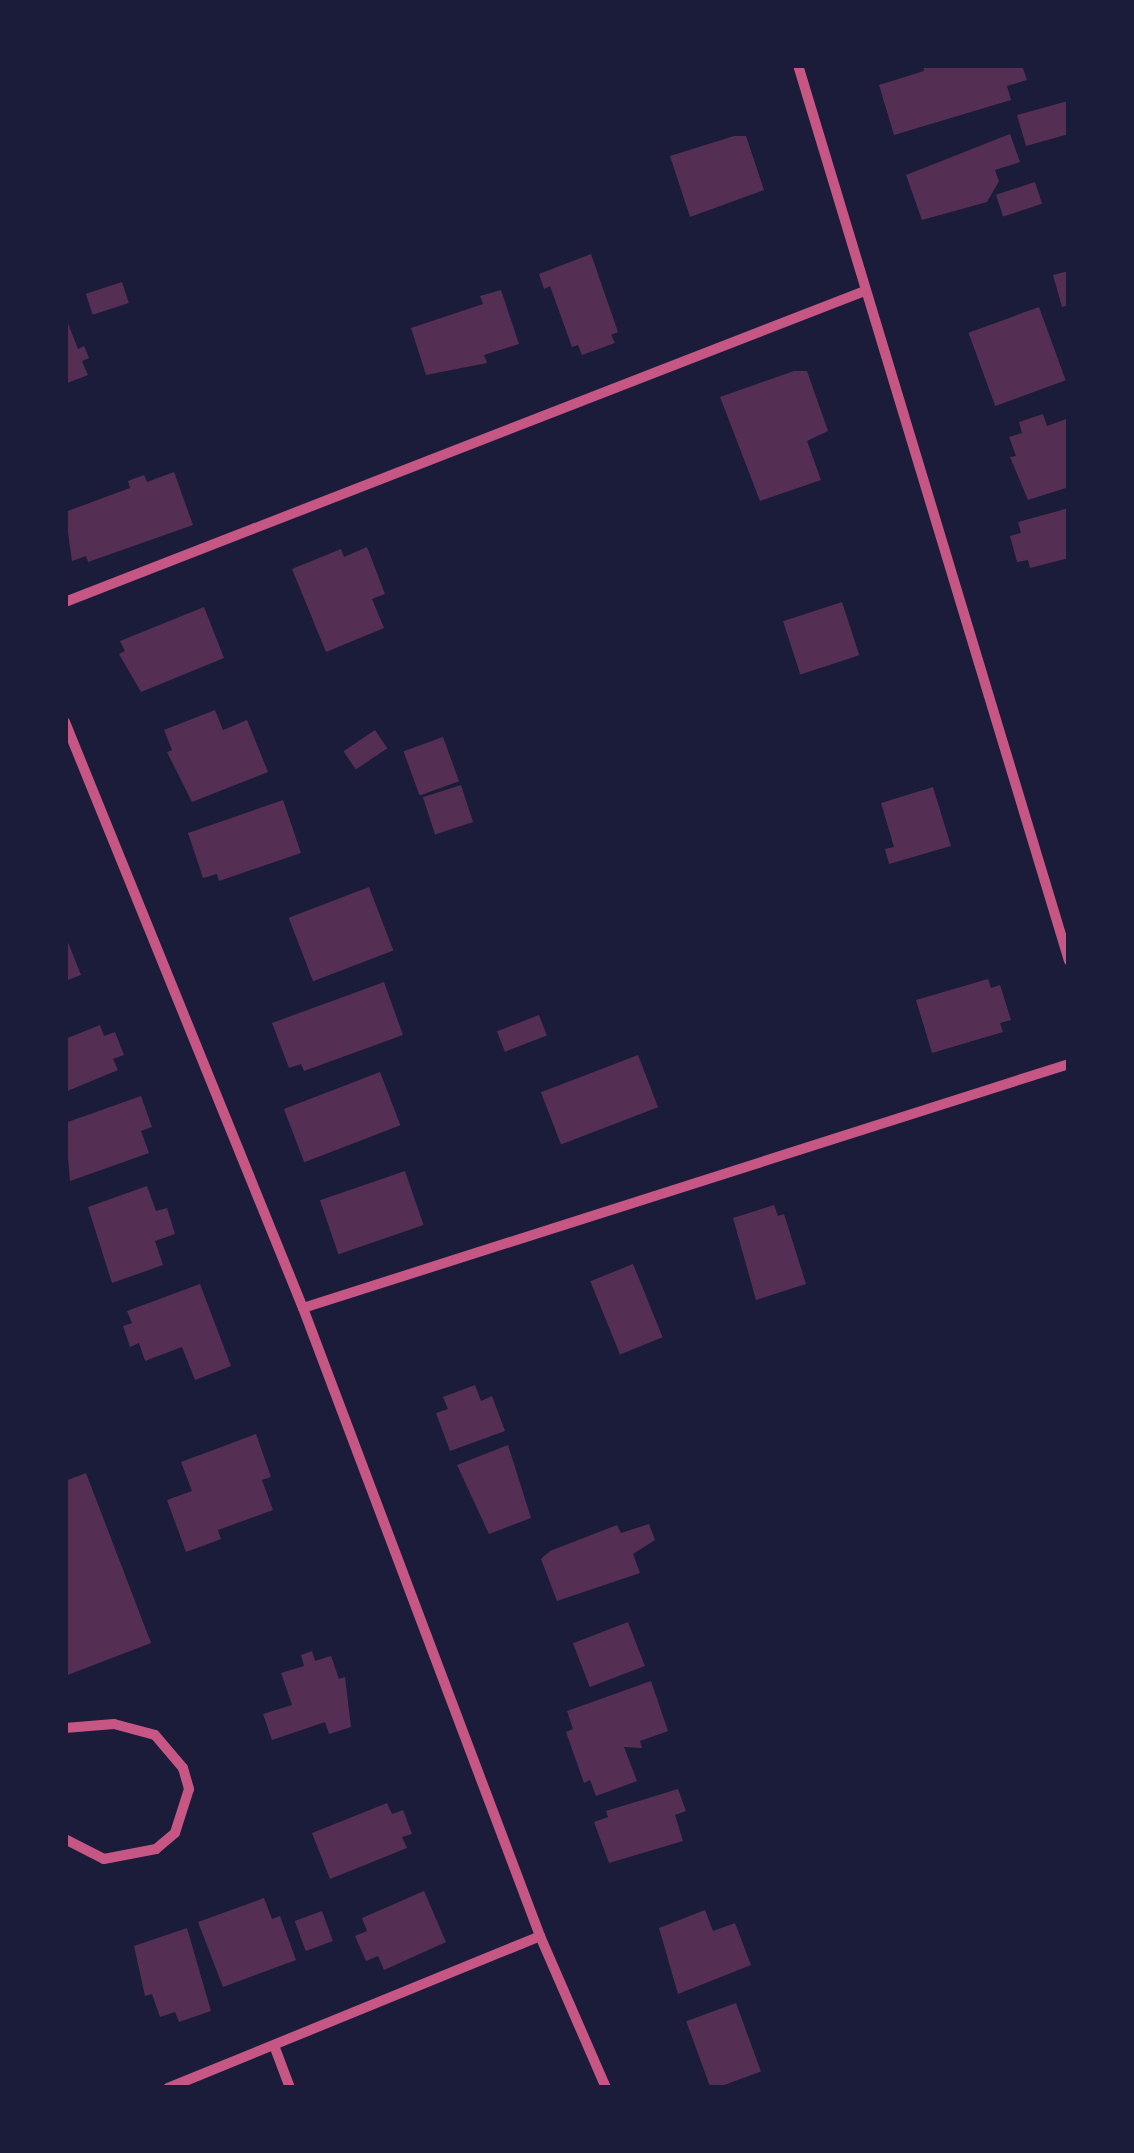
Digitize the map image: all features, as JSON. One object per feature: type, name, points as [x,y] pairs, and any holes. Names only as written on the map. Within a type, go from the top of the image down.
[{"type":"street","points":[[798,65],[862,292],[1069,961]]},
{"type":"street","points":[[65,602],[862,292]]},
{"type":"street","points":[[65,722],[303,1308],[540,1936],[606,2088]]},
{"type":"street","points":[[303,1308],[1069,1064]]},
{"type":"street","points":[[65,1728],[114,1724],[155,1735],[183,1768],[189,1789],[175,1833],[156,1849],[104,1858],[65,1839]]},
{"type":"street","points":[[168,2088],[274,2048],[540,1936]]},
{"type":"street","points":[[274,2048],[290,2088]]},
{"type":"building","points":[[923,65],[1022,65],[1027,80],[1007,86],[1011,100],[894,135],[879,85],[924,71]]},
{"type":"building","points":[[1068,101],[1069,134],[1026,146],[1017,115]]},
{"type":"building","points":[[1010,134],[1020,162],[995,170],[999,181],[987,202],[922,220],[906,175]]},
{"type":"building","points":[[734,136],[746,136],[764,190],[690,217],[670,156]]},
{"type":"building","points":[[1035,182],[1042,204],[1003,217],[996,195]]},
{"type":"building","points":[[591,254],[618,332],[611,335],[615,343],[582,355],[578,345],[572,347],[550,286],[544,289],[539,274]]},
{"type":"building","points":[[1069,271],[1069,305],[1062,307],[1053,275]]},
{"type":"building","points":[[122,282],[129,303],[93,315],[86,294]]},
{"type":"building","points":[[501,290],[519,344],[484,355],[487,363],[426,375],[411,328],[483,304],[480,296]]},
{"type":"building","points":[[1039,307],[1066,380],[995,406],[969,333]]},
{"type":"building","points":[[65,316],[78,349],[84,346],[89,358],[82,361],[88,375],[65,384]]},
{"type":"building","points":[[794,371],[807,371],[828,431],[807,441],[821,480],[760,501],[720,397]]},
{"type":"building","points":[[1043,414],[1047,426],[1069,418],[1069,487],[1028,500],[1010,457],[1016,456],[1009,437],[1022,433],[1019,422]]},
{"type":"building","points":[[174,472],[193,525],[88,562],[86,556],[72,561],[65,512],[130,488],[128,481],[144,475],[147,482]]},
{"type":"building","points":[[1069,508],[1069,558],[1030,568],[1028,560],[1017,562],[1010,536],[1021,533],[1018,522]]},
{"type":"building","points":[[367,547],[385,594],[372,599],[384,628],[326,652],[292,569],[341,549],[344,557]]},
{"type":"building","points":[[842,602],[859,655],[800,674],[783,621]]},
{"type":"building","points":[[204,607],[224,658],[141,692],[119,654],[125,651],[120,641]]},
{"type":"building","points":[[215,710],[223,730],[247,720],[268,772],[192,802],[167,752],[172,750],[164,730]]},
{"type":"building","points":[[375,730],[387,748],[356,769],[343,751]]},
{"type":"building","points":[[443,737],[459,781],[420,796],[404,751]]},
{"type":"building","points":[[461,785],[473,822],[435,834],[423,797]]},
{"type":"building","points":[[933,787],[951,846],[889,864],[885,849],[894,847],[881,803]]},
{"type":"building","points":[[283,800],[301,853],[219,881],[217,874],[203,878],[188,833]]},
{"type":"building","points":[[369,887],[393,950],[313,981],[289,918]]},
{"type":"building","points":[[65,935],[81,975],[65,981]]},
{"type":"building","points":[[988,979],[991,988],[1000,985],[1011,1020],[1000,1023],[1003,1032],[932,1053],[916,1000]]},
{"type":"building","points":[[384,982],[403,1035],[304,1071],[301,1064],[289,1068],[272,1023]]},
{"type":"building","points":[[539,1015],[547,1036],[505,1052],[497,1031]]},
{"type":"building","points":[[100,1025],[104,1036],[115,1032],[124,1055],[113,1059],[118,1070],[65,1092],[65,1039]]},
{"type":"building","points":[[638,1055],[658,1107],[561,1145],[541,1092]]},
{"type":"building","points":[[380,1072],[400,1125],[304,1162],[284,1109]]},
{"type":"building","points":[[141,1096],[152,1127],[141,1131],[149,1153],[70,1181],[65,1123]]},
{"type":"building","points":[[405,1171],[424,1225],[338,1254],[320,1200]]},
{"type":"building","points":[[147,1186],[156,1211],[167,1208],[175,1234],[155,1241],[163,1265],[112,1283],[88,1207]]},
{"type":"building","points":[[774,1205],[778,1216],[784,1214],[806,1284],[756,1300],[733,1218]]},
{"type":"building","points":[[633,1264],[663,1337],[620,1354],[590,1281]]},
{"type":"building","points":[[200,1284],[231,1366],[195,1380],[182,1347],[145,1361],[139,1343],[130,1347],[123,1326],[132,1323],[127,1311]]},
{"type":"building","points":[[475,1385],[481,1401],[492,1396],[505,1431],[450,1451],[436,1413],[448,1409],[443,1397]]},
{"type":"building","points":[[256,1434],[271,1477],[262,1480],[273,1510],[218,1530],[221,1539],[186,1552],[167,1500],[192,1491],[181,1462]]},
{"type":"building","points":[[508,1445],[531,1518],[489,1534],[457,1465]]},
{"type":"building","points":[[86,1473],[151,1643],[65,1676],[65,1481]]},
{"type":"building","points":[[649,1524],[655,1540],[633,1554],[640,1573],[557,1601],[541,1559],[550,1551],[617,1525],[621,1533]]},
{"type":"building","points":[[628,1622],[645,1666],[590,1687],[573,1643]]},
{"type":"building","points":[[312,1651],[315,1661],[331,1656],[339,1679],[345,1677],[351,1727],[329,1734],[325,1722],[272,1740],[263,1714],[292,1705],[281,1673],[304,1666],[301,1655]]},
{"type":"building","points":[[651,1681],[668,1731],[640,1741],[642,1748],[624,1747],[637,1781],[596,1796],[590,1780],[584,1783],[566,1732],[573,1729],[567,1711]]},
{"type":"building","points":[[678,1789],[686,1811],[675,1815],[683,1841],[609,1863],[594,1822],[608,1817],[606,1811]]},
{"type":"building","points":[[387,1803],[392,1814],[403,1810],[412,1834],[402,1837],[407,1848],[330,1879],[312,1833]]},
{"type":"building","points":[[424,1891],[446,1942],[384,1970],[378,1956],[366,1961],[355,1936],[367,1931],[362,1918]]},
{"type":"building","points":[[264,1898],[272,1919],[280,1916],[296,1960],[223,1987],[198,1922]]},
{"type":"building","points":[[705,1910],[713,1931],[735,1923],[751,1965],[678,1994],[659,1928]]},
{"type":"building","points":[[322,1911],[333,1941],[306,1951],[295,1921]]},
{"type":"building","points":[[187,1928],[211,2011],[179,2022],[175,2012],[160,2017],[152,1994],[145,1996],[134,1946]]},
{"type":"building","points":[[736,2003],[761,2072],[711,2088],[686,2021]]}]
